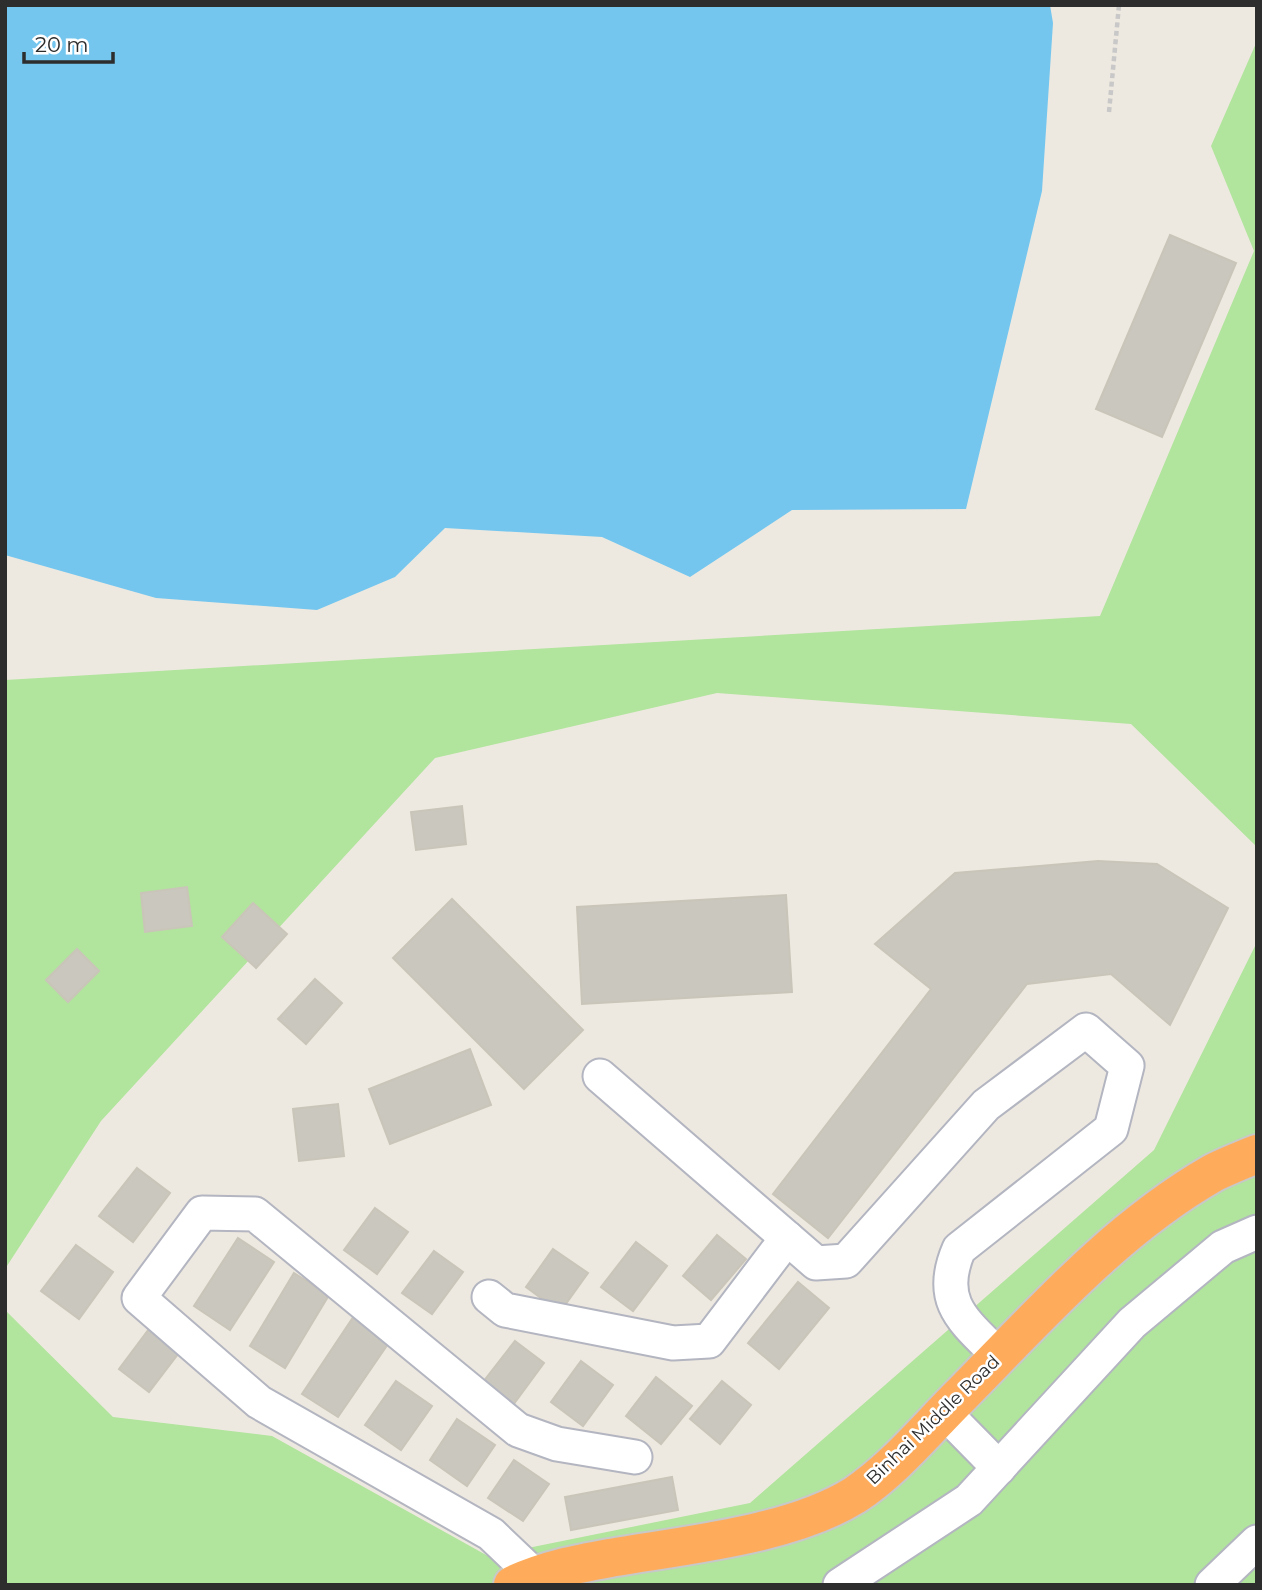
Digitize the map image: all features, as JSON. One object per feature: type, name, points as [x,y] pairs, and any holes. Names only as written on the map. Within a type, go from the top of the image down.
[{"type":"highway","name":"Binhai Middle Road","points":[[524,1580],[580,1564],[767,1530],[815,1514],[856,1494],[895,1462],[1096,1262],[1158,1209],[1214,1173],[1257,1154]]},
{"type":"lane","points":[[600,1076],[816,1262],[846,1261],[986,1105],[1086,1030],[1127,1066],[1111,1129],[959,1248],[951,1267],[950,1287],[960,1317],[999,1356]]},
{"type":"lane","points":[[524,1580],[491,1534],[259,1402],[139,1298],[202,1213],[255,1214],[518,1430],[557,1444],[635,1457]]},
{"type":"lane","points":[[840,1585],[969,1500],[1132,1324],[1223,1247],[1257,1232]]},
{"type":"lane","points":[[489,1297],[505,1310],[673,1343],[709,1341],[787,1238]]},
{"type":"lane","points":[[944,1412],[999,1468]]},
{"type":"lane","points":[[1212,1585],[1257,1542]]},
{"type":"path","points":[[1109,112],[1119,5]]},
{"type":"green space","points":[[1257,41],[1257,847],[1131,724],[717,693],[435,758],[101,1121],[5,1269],[5,680],[1100,616],[1254,251],[1211,146]]},
{"type":"green space","points":[[1257,942],[1257,1585],[5,1585],[5,1310],[113,1417],[272,1436],[488,1556],[750,1503],[1154,1150]]},
{"type":"water","points":[[5,5],[1050,5],[1053,23],[1042,191],[966,509],[792,510],[690,577],[602,537],[445,528],[395,577],[317,610],[156,598],[5,555]]},
{"type":"building","points":[[1170,235],[1236,263],[1162,437],[1096,409]]},
{"type":"building","points":[[462,806],[466,844],[416,850],[411,812]]},
{"type":"building","points":[[1098,861],[1157,864],[1228,908],[1170,1025],[1111,974],[1027,984],[828,1238],[773,1194],[931,989],[875,944],[955,873]]},
{"type":"building","points":[[187,887],[192,926],[145,932],[141,893]]},
{"type":"building","points":[[786,895],[792,992],[582,1004],[577,907]]},
{"type":"building","points":[[452,899],[583,1030],[524,1089],[393,958]]},
{"type":"building","points":[[253,903],[287,934],[256,968],[222,937]]},
{"type":"building","points":[[77,949],[99,971],[68,1002],[46,980]]},
{"type":"building","points":[[315,979],[342,1003],[306,1044],[278,1019]]},
{"type":"building","points":[[470,1049],[491,1105],[390,1144],[369,1089]]},
{"type":"building","points":[[338,1104],[344,1156],[299,1161],[293,1109]]},
{"type":"building","points":[[137,1168],[170,1193],[133,1242],[99,1216]]},
{"type":"building","points":[[375,1208],[408,1232],[377,1274],[344,1250]]},
{"type":"building","points":[[717,1235],[746,1259],[711,1300],[683,1276]]},
{"type":"building","points":[[238,1238],[274,1262],[230,1330],[194,1306]]},
{"type":"building","points":[[636,1242],[667,1266],[633,1311],[601,1287]]},
{"type":"building","points":[[76,1245],[113,1272],[79,1319],[41,1291]]},
{"type":"building","points":[[553,1249],[588,1273],[560,1312],[526,1287]]},
{"type":"building","points":[[434,1251],[463,1272],[432,1314],[402,1293]]},
{"type":"building","points":[[294,1273],[329,1295],[285,1368],[250,1346]]},
{"type":"building","points":[[798,1282],[829,1308],[779,1369],[748,1343]]},
{"type":"building","points":[[354,1316],[390,1341],[338,1417],[302,1394]]},
{"type":"building","points":[[155,1321],[185,1345],[149,1392],[119,1369]]},
{"type":"building","points":[[515,1341],[544,1363],[513,1405],[483,1382]]},
{"type":"building","points":[[581,1361],[613,1385],[583,1426],[551,1402]]},
{"type":"building","points":[[656,1377],[692,1406],[661,1444],[626,1416]]},
{"type":"building","points":[[396,1381],[432,1406],[401,1450],[365,1425]]},
{"type":"building","points":[[722,1381],[751,1405],[720,1444],[690,1419]]},
{"type":"building","points":[[457,1419],[495,1445],[467,1486],[430,1460]]},
{"type":"building","points":[[514,1460],[549,1484],[523,1521],[488,1498]]},
{"type":"building","points":[[672,1477],[678,1510],[571,1530],[565,1497]]}]
